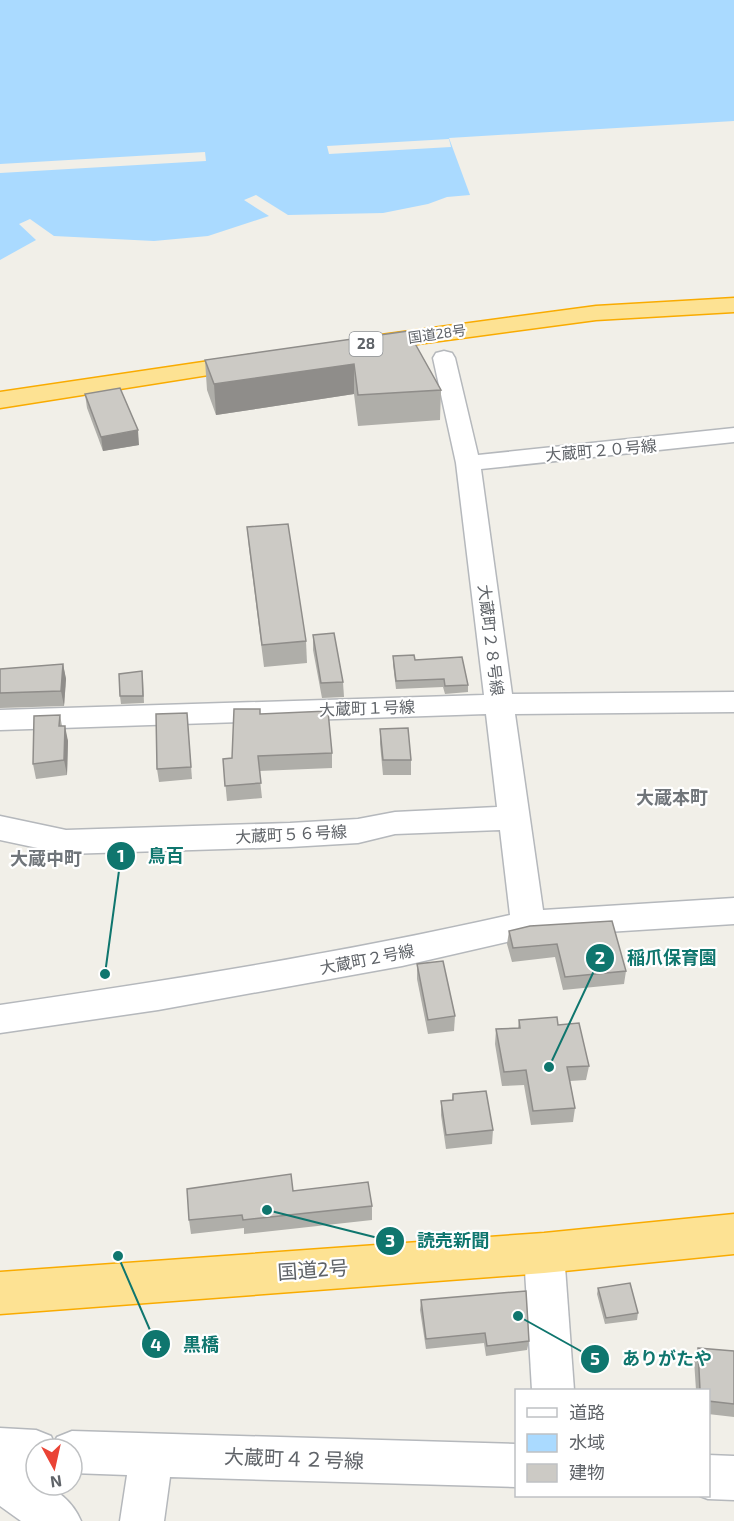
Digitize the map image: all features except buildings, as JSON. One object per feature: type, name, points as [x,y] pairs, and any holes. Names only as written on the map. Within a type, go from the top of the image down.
[{"type":"highway","name":"国道28号","points":[[342,348],[596,313],[734,305]]},
{"type":"highway","points":[[0,400],[272,358]]},
{"type":"highway","name":"国道2号","points":[[0,1293],[544,1253],[734,1234]]},
{"type":"street","name":"大蔵町２８号線","points":[[444,358],[468,462],[528,924]]},
{"type":"street","name":"大蔵町２０号線","points":[[468,462],[734,435]]},
{"type":"street","name":"大蔵町１号線","points":[[0,720],[499,704],[734,702]]},
{"type":"street","name":"大蔵町５６号線","points":[[0,828],[66,842],[358,831],[395,822],[514,818]]},
{"type":"street","name":"大蔵町２号線","points":[[0,1019],[158,996],[402,953],[528,924],[734,911]]},
{"type":"street","points":[[544,1253],[554,1389]]},
{"type":"street","points":[[0,1449],[24,1450]]},
{"type":"street","name":"大蔵町４２号線","points":[[84,1452],[515,1466]]},
{"type":"street","points":[[142,1521],[151,1454]]},
{"type":"street","points":[[710,1477],[734,1478]]},
{"type":"street","points":[[0,1480],[59,1521]]},
{"type":"water","points":[[0,0],[734,0],[734,121],[449,138],[470,195],[447,197],[428,204],[383,213],[288,215],[256,195],[244,200],[269,216],[208,236],[154,241],[54,236],[30,219],[19,224],[36,240],[0,260]]},
{"type":"pier","points":[[449,139],[451,147],[329,154],[327,146]]},
{"type":"pier","points":[[205,152],[206,161],[0,173],[0,164]]},
{"type":"place","name":"鳥百","points":[[105,974]]},
{"type":"place","name":"稲爪保育園","points":[[549,1067]]},
{"type":"place","name":"読売新聞","points":[[267,1210]]},
{"type":"place","name":"黒橋","points":[[118,1256]]},
{"type":"place","name":"ありがたや","points":[[518,1316]]},
{"type":"district","name":"大蔵本町","points":[[672,798]]},
{"type":"district","name":"大蔵中町","points":[[46,859]]}]
